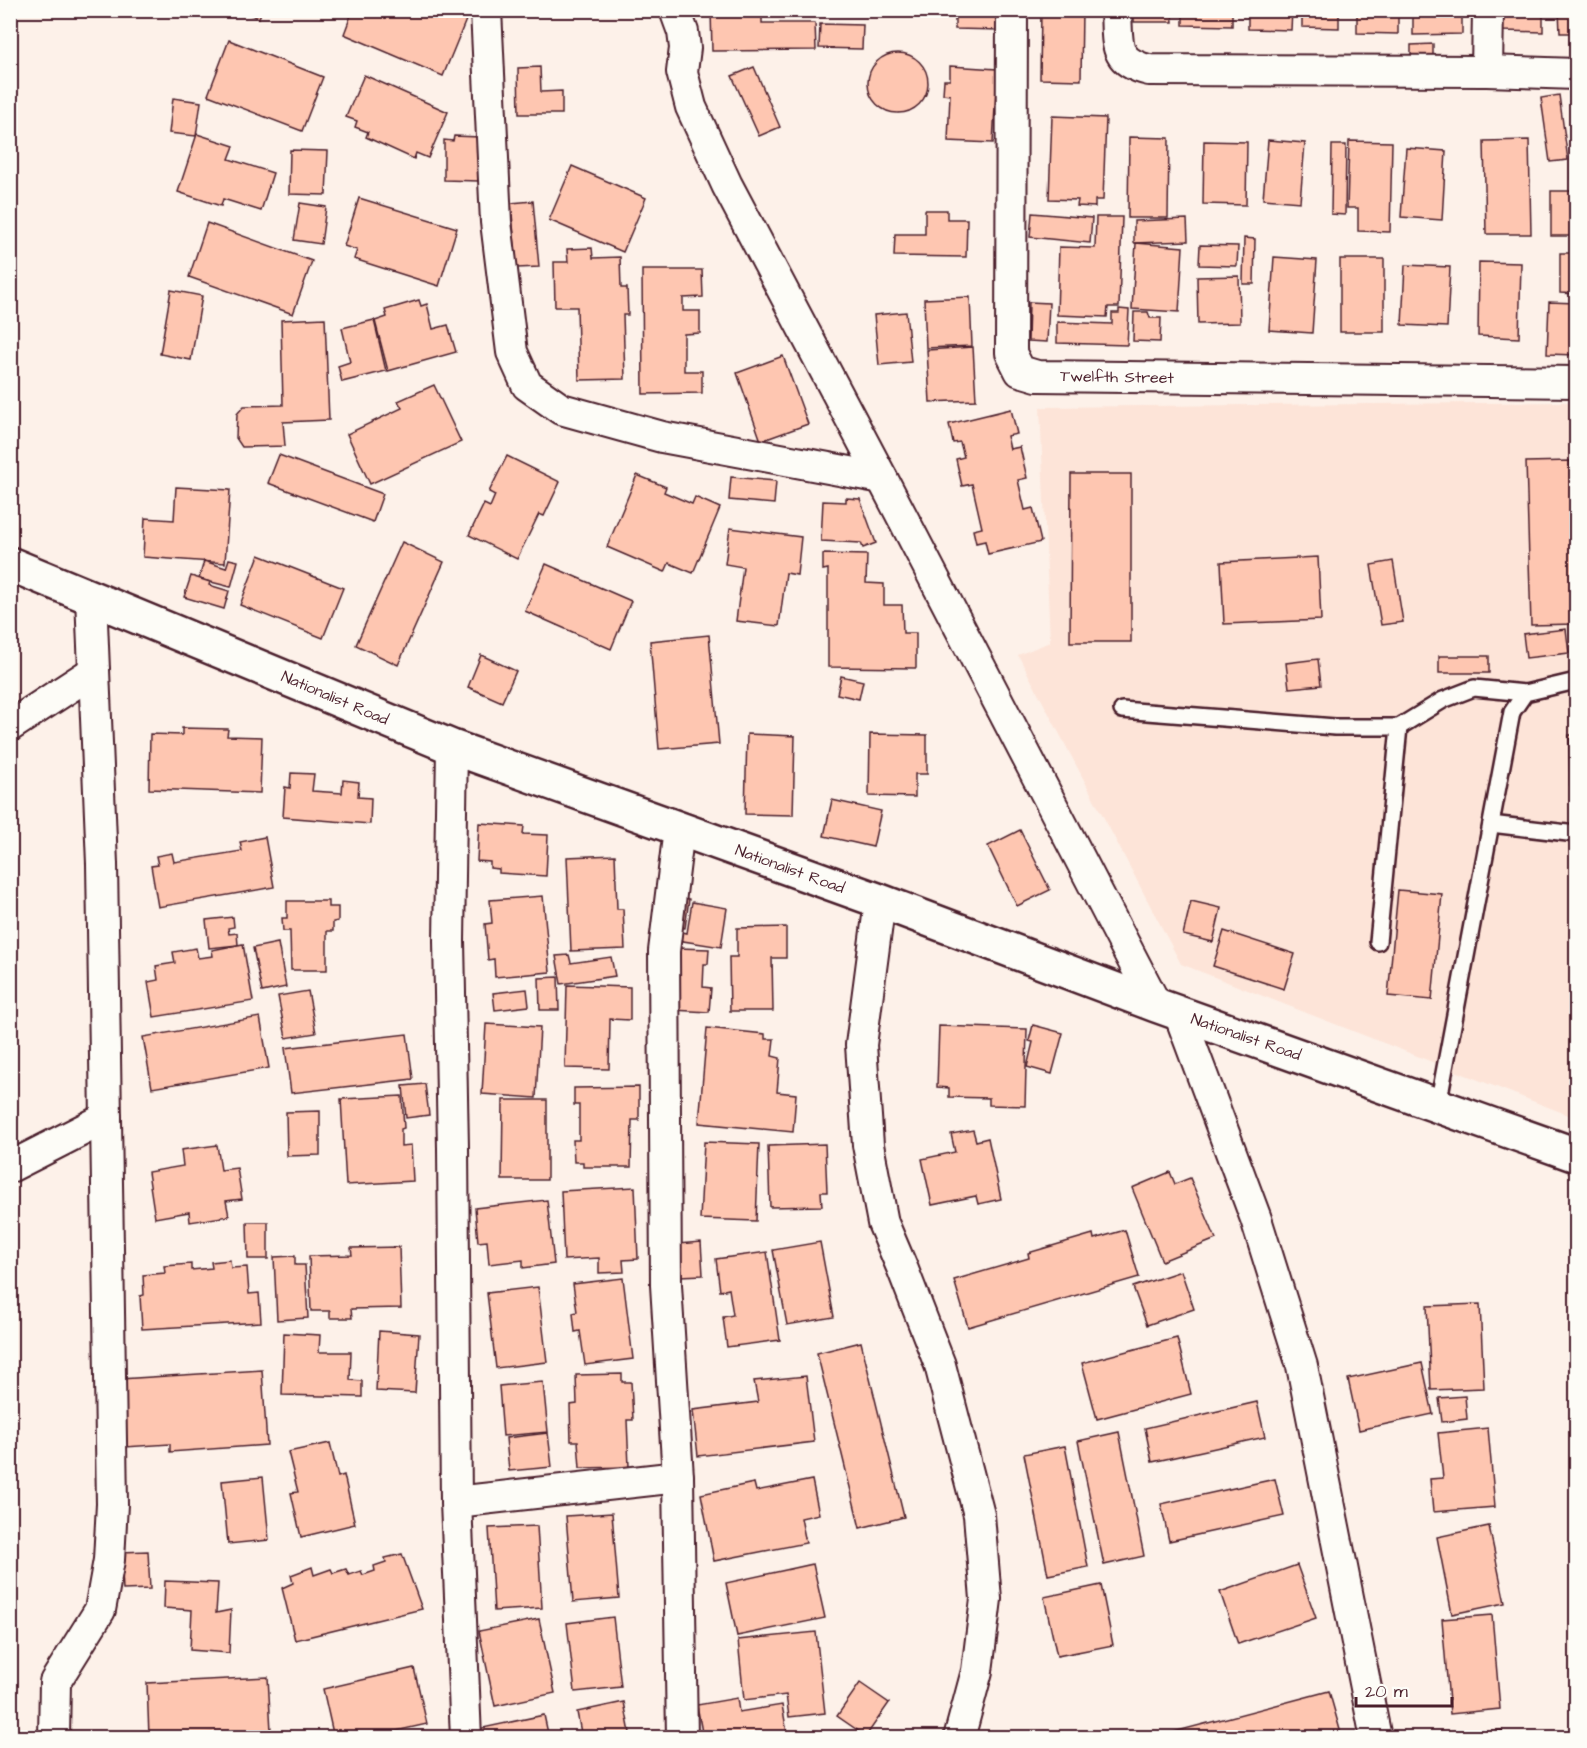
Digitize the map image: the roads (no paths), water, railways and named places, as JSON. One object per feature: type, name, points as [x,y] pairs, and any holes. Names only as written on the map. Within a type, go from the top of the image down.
[{"type":"street","points":[[486,10],[496,222],[512,352],[527,385],[561,409],[662,437],[882,478]]},
{"type":"street","points":[[675,10],[684,40],[682,72],[691,106],[727,185],[1167,1009],[1256,1219],[1302,1366],[1376,1737]]},
{"type":"street","name":"Twelfth Street","points":[[1012,10],[1011,353],[1020,370],[1037,376],[1576,382]]},
{"type":"street","points":[[1116,10],[1119,51],[1132,66],[1149,70],[1487,71],[1576,74]]},
{"type":"street","points":[[1487,71],[1488,10]]},
{"type":"street","name":"Nationalist Road","points":[[10,564],[452,747],[880,901],[1167,1009],[1576,1155]]},
{"type":"street","points":[[54,1737],[55,1682],[100,1610],[109,1560],[112,1492],[102,864],[91,597]]},
{"type":"street","points":[[10,726],[94,671]]},
{"type":"street","points":[[452,747],[449,941],[456,1502],[466,1737]]},
{"type":"street","points":[[679,829],[664,951],[666,1285],[678,1477],[682,1737]]},
{"type":"street","points":[[880,901],[861,1045],[868,1145],[883,1223],[940,1365],[980,1515],[986,1599],[977,1671],[959,1737]]},
{"type":"street","points":[[10,1167],[106,1118]]},
{"type":"street","points":[[456,1502],[678,1477]]},
{"type":"lane","points":[[1122,710],[1335,727],[1399,728],[1443,700],[1474,688],[1525,693],[1576,681]]},
{"type":"lane","points":[[1438,1106],[1512,712],[1525,693]]},
{"type":"lane","points":[[1378,942],[1399,728]]},
{"type":"lane","points":[[1491,824],[1576,834]]}]
